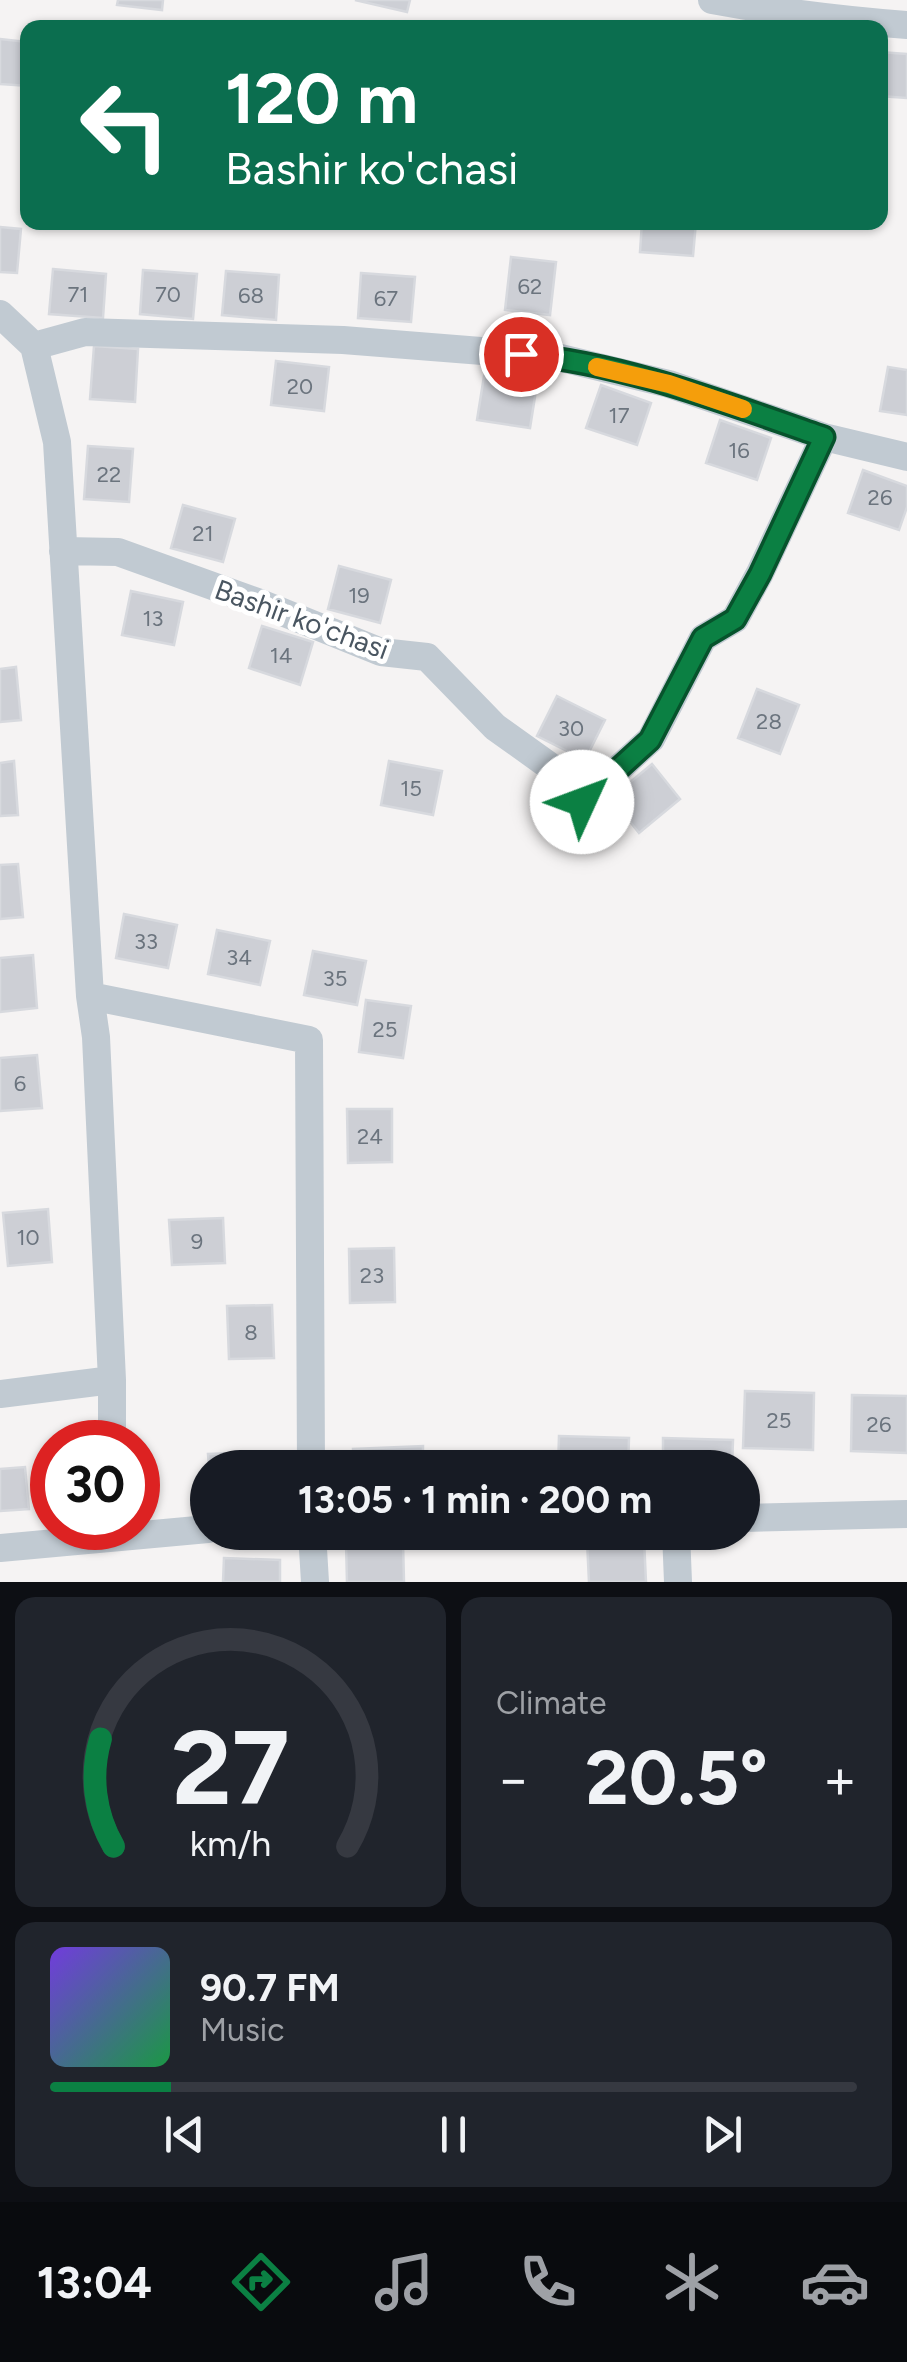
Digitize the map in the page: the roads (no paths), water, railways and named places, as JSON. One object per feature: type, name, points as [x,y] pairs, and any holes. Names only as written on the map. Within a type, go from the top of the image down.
[{"type":"street","points":[[712,0],[767,5],[841,20]]},
{"type":"street","points":[[0,314],[34,346],[57,442],[90,996],[96,1037],[112,1420]]},
{"type":"street","points":[[34,346],[85,332],[343,340],[557,357],[669,384],[824,437],[907,457]]},
{"type":"street","name":"Bashir ko'chasi","points":[[63,551],[118,552],[380,652],[427,657],[494,727],[562,774],[582,802],[650,740],[703,638],[735,619],[824,437]]},
{"type":"street","points":[[90,996],[308,1040],[311,1450]]},
{"type":"street","points":[[0,1394],[112,1380]]},
{"type":"street","points":[[760,1518],[907,1514]]},
{"type":"street","points":[[160,1531],[190,1530]]},
{"type":"street","points":[[0,1548],[30,1544]]},
{"type":"street","points":[[313,1550],[316,1582]]},
{"type":"street","points":[[677,1550],[678,1582]]}]
